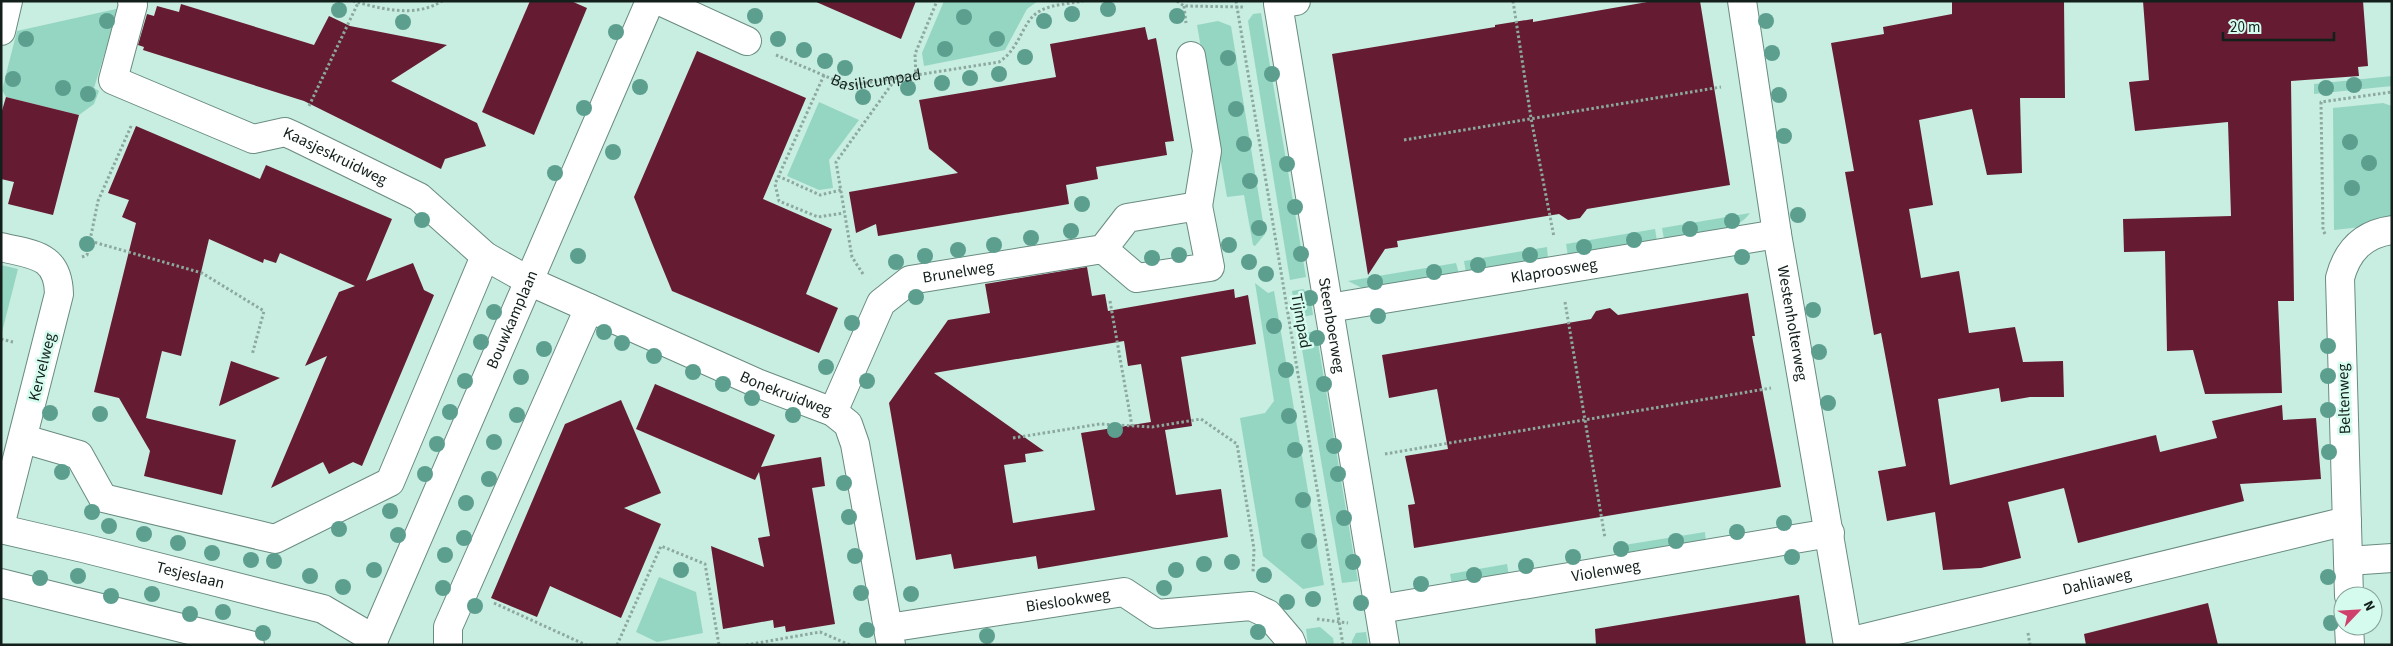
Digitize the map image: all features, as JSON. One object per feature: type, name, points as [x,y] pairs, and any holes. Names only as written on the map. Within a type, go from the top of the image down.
[{"type":"street","points":[[1,31],[8,1]]},
{"type":"street","name":"Kaasjeskruidweg","points":[[132,1],[133,5],[113,80],[253,139],[285,132],[294,136],[420,197],[485,256],[531,282]]},
{"type":"street","name":"Bouwkamplaan","points":[[376,642],[650,1]]},
{"type":"street","points":[[660,1],[746,42]]},
{"type":"street","name":"Westenholterweg","points":[[1742,1],[1777,234],[1848,643]]},
{"type":"street","name":"Steenboerweg","points":[[1287,3],[1329,308],[1385,645]]},
{"type":"street","points":[[1192,56],[1207,151],[1198,206],[1210,267],[1137,278],[1103,249],[1128,218],[1198,206]]},
{"type":"street","points":[[2344,262],[2355,246],[2370,236],[2392,230]]},
{"type":"street","name":"Klaproosweg","points":[[1329,308],[1777,234]]},
{"type":"street","points":[[1,247],[42,257],[50,263],[55,271]]},
{"type":"street","name":"Brunelweg","points":[[833,412],[881,302],[910,280],[1103,249]]},
{"type":"street","points":[[24,440],[79,455],[103,498],[275,539],[390,482],[485,256]]},
{"type":"street","name":"Beltenweg","points":[[2344,262],[2340,278],[2349,586]]},
{"type":"street","name":"Kervelweg","points":[[1,522],[8,472],[24,440],[59,294],[59,279],[55,271]]},
{"type":"street","name":"Bonekruidweg","points":[[531,282],[757,383],[833,412],[848,424],[855,444],[889,636]]},
{"type":"street","points":[[448,645],[448,627],[589,308]]},
{"type":"street","name":"Dahliaweg","points":[[1848,643],[2347,520]]},
{"type":"street","name":"Tesjeslaan","points":[[1,529],[323,609],[376,642]]},
{"type":"street","name":"Violenweg","points":[[1380,609],[1830,532]]},
{"type":"street","points":[[2348,561],[2392,558]]},
{"type":"street","points":[[1,583],[250,645]]},
{"type":"street","name":"Bieslookweg","points":[[889,636],[1124,592],[1156,614],[1251,606]]},
{"type":"street","points":[[1251,606],[1268,614],[1286,636]]},
{"type":"path","points":[[353,1],[408,11],[422,10],[442,1]]},
{"type":"path","points":[[916,77],[915,54],[936,1]]},
{"type":"path","name":"Basilicumpad","points":[[746,42],[844,84],[853,85],[916,77],[999,62],[1010,55],[1030,19],[1039,11],[1083,1]]},
{"type":"path","points":[[1177,1],[1184,6],[1236,7],[1287,3]]},
{"type":"path","name":"Tijmpad","points":[[1236,1],[1343,645]]},
{"type":"path","points":[[1513,1],[1531,118],[1560,270],[1611,570]]},
{"type":"path","points":[[294,136],[359,2]]},
{"type":"path","points":[[824,75],[774,184],[779,201],[818,218],[844,213]]},
{"type":"path","points":[[881,302],[852,257],[836,162],[894,80]]},
{"type":"path","points":[[1404,140],[1754,81]]},
{"type":"path","points":[[2344,262],[2323,230],[2321,102],[2392,92]]},
{"type":"path","points":[[55,271],[87,255],[98,201],[145,94]]},
{"type":"path","points":[[778,176],[820,195],[841,190]]},
{"type":"path","points":[[90,241],[202,273],[264,311],[252,356]]},
{"type":"path","points":[[1103,249],[1132,426]]},
{"type":"path","points":[[1355,459],[1804,382]]},
{"type":"path","points":[[1013,438],[1100,424],[1152,427],[1201,419],[1237,444],[1254,549],[1251,606]]},
{"type":"path","points":[[618,645],[661,546],[705,564],[718,645]]},
{"type":"path","points":[[464,590],[586,645]]},
{"type":"path","points":[[1286,636],[1314,619],[1340,623],[1369,623],[1380,609]]},
{"type":"path","points":[[746,645],[820,632],[850,645]]},
{"type":"green space","points":[[944,1],[1038,1],[1027,9],[1005,50],[924,66],[922,53]]},
{"type":"green space","points":[[125,7],[115,40],[109,39],[94,88],[99,91],[94,104],[79,115],[6,97],[2,90],[17,31]]},
{"type":"green space","points":[[1261,13],[1306,277],[1290,280],[1248,21],[1253,14]]},
{"type":"green space","points":[[1218,21],[1231,26],[1265,234],[1255,246],[1253,245],[1244,195],[1227,197],[1197,25]]},
{"type":"green space","points":[[2392,76],[2392,86],[2314,94],[2314,84]]},
{"type":"green space","points":[[819,102],[859,120],[829,160],[833,188],[819,190],[787,176]]},
{"type":"green space","points":[[2383,103],[2392,106],[2392,215],[2379,225],[2334,230],[2333,108]]},
{"type":"green space","points":[[1750,213],[1734,226],[1723,230],[1664,239],[1662,228]]},
{"type":"green space","points":[[1655,229],[1657,241],[1568,256],[1566,244]]},
{"type":"green space","points":[[1547,247],[1548,259],[1466,273],[1464,261]]},
{"type":"green space","points":[[1456,263],[1459,274],[1364,289],[1348,281]]},
{"type":"green space","points":[[1,265],[18,269],[1,336]]},
{"type":"green space","points":[[1255,283],[1268,293],[1274,291],[1324,585],[1303,589],[1263,556],[1240,418],[1265,413],[1274,401]]},
{"type":"green space","points":[[1303,289],[1310,295],[1313,315],[1301,317],[1304,333],[1316,331],[1358,581],[1342,583],[1292,291]]},
{"type":"green space","points":[[1705,532],[1706,543],[1620,558],[1618,546]]},
{"type":"green space","points":[[1507,564],[1509,576],[1452,585],[1450,574]]},
{"type":"green space","points":[[659,577],[696,592],[703,633],[657,642],[636,632]]},
{"type":"green space","points":[[1320,627],[1333,638],[1334,645],[1308,645],[1306,629]]},
{"type":"green space","points":[[1366,632],[1368,645],[1352,645],[1356,633]]},
{"type":"building","points":[[530,1],[571,1],[587,8],[534,135],[482,112]]},
{"type":"building","points":[[814,1],[916,1],[901,39]]},
{"type":"building","points":[[1653,1],[1700,1],[1730,185],[1587,209],[1580,218],[1568,220],[1559,214],[1397,241],[1398,247],[1385,249],[1368,275],[1332,54],[1495,27],[1495,25],[1533,19],[1533,22]]},
{"type":"building","points":[[1952,1],[2064,1],[2065,98],[2020,98],[2022,173],[1987,175],[1972,109],[1919,120],[1933,205],[1909,209],[1921,278],[1959,271],[1969,333],[2015,327],[2023,362],[2063,361],[2064,397],[2030,397],[2001,402],[1999,388],[1938,399],[1950,485],[2156,435],[2160,452],[2217,438],[2212,421],[2282,405],[2283,420],[2316,418],[2321,479],[2240,484],[2244,501],[2078,543],[2064,488],[2008,502],[2021,558],[1981,568],[1943,570],[1935,512],[1887,521],[1878,471],[1906,466],[1881,333],[1874,335],[1851,206],[1845,172],[1854,171],[1831,43],[1884,34],[1883,27],[1952,14]]},
{"type":"building","points":[[2143,1],[2363,1],[2368,66],[2358,67],[2359,76],[2291,81],[2294,301],[2278,301],[2282,393],[2205,394],[2193,350],[2167,351],[2165,251],[2124,252],[2123,219],[2231,216],[2228,122],[2135,131],[2129,82],[2149,80]]},
{"type":"building","points":[[181,4],[314,45],[329,16],[350,26],[447,45],[391,81],[477,123],[486,146],[445,159],[441,169],[304,101],[143,50],[144,47],[138,45],[147,14],[154,16],[157,6],[179,12]]},
{"type":"building","points":[[1145,27],[1148,40],[1156,38],[1160,59],[1174,141],[1165,142],[1167,155],[1096,167],[1098,179],[1066,185],[1069,204],[878,236],[876,224],[856,233],[849,192],[958,173],[929,149],[919,100],[1056,77],[1050,44]]},
{"type":"building","points":[[697,51],[806,98],[763,199],[832,229],[806,294],[838,308],[819,353],[672,291],[653,245],[634,197]]},
{"type":"building","points":[[6,97],[79,115],[53,215],[8,204],[14,182],[1,179],[1,114]]},
{"type":"building","points":[[136,126],[260,179],[266,165],[392,219],[366,281],[413,263],[424,290],[434,295],[362,466],[353,462],[329,474],[323,462],[271,488],[327,356],[305,366],[339,292],[355,286],[280,253],[276,263],[264,259],[263,263],[209,239],[181,356],[162,351],[146,418],[236,440],[222,495],[144,476],[150,451],[119,398],[94,392],[136,223],[122,217],[129,200],[108,193]]},
{"type":"building","points":[[1087,267],[1092,296],[1105,294],[1108,311],[1234,289],[1235,298],[1248,295],[1256,344],[1181,357],[1192,426],[1165,430],[1176,495],[1221,489],[1228,537],[1038,569],[1036,556],[954,569],[951,554],[916,560],[889,403],[948,320],[990,313],[985,284]],"holes":[[[1124,341],[1128,366],[1141,364],[1151,422],[1081,433],[1095,510],[1013,523],[1004,465],[1026,462],[1025,454],[1044,451],[934,373]]]},
{"type":"building","points":[[1748,293],[1755,336],[1752,336],[1781,487],[1414,548],[1408,505],[1415,504],[1405,456],[1448,449],[1437,389],[1389,398],[1382,355],[1591,319],[1596,311],[1610,308],[1618,315]]},
{"type":"building","points":[[231,361],[280,378],[219,406]]},
{"type":"building","points":[[655,384],[775,435],[761,467],[821,457],[825,486],[812,488],[835,624],[786,632],[785,626],[774,628],[773,620],[723,629],[711,546],[764,567],[758,538],[770,536],[759,472],[755,480],[636,429]]},
{"type":"building","points":[[621,400],[661,493],[624,508],[661,524],[621,618],[550,586],[537,617],[491,598],[565,424]]},
{"type":"building","points":[[1799,595],[1806,645],[1596,645],[1595,629]]},
{"type":"building","points":[[2208,603],[2218,645],[2086,645],[2084,634]]}]
